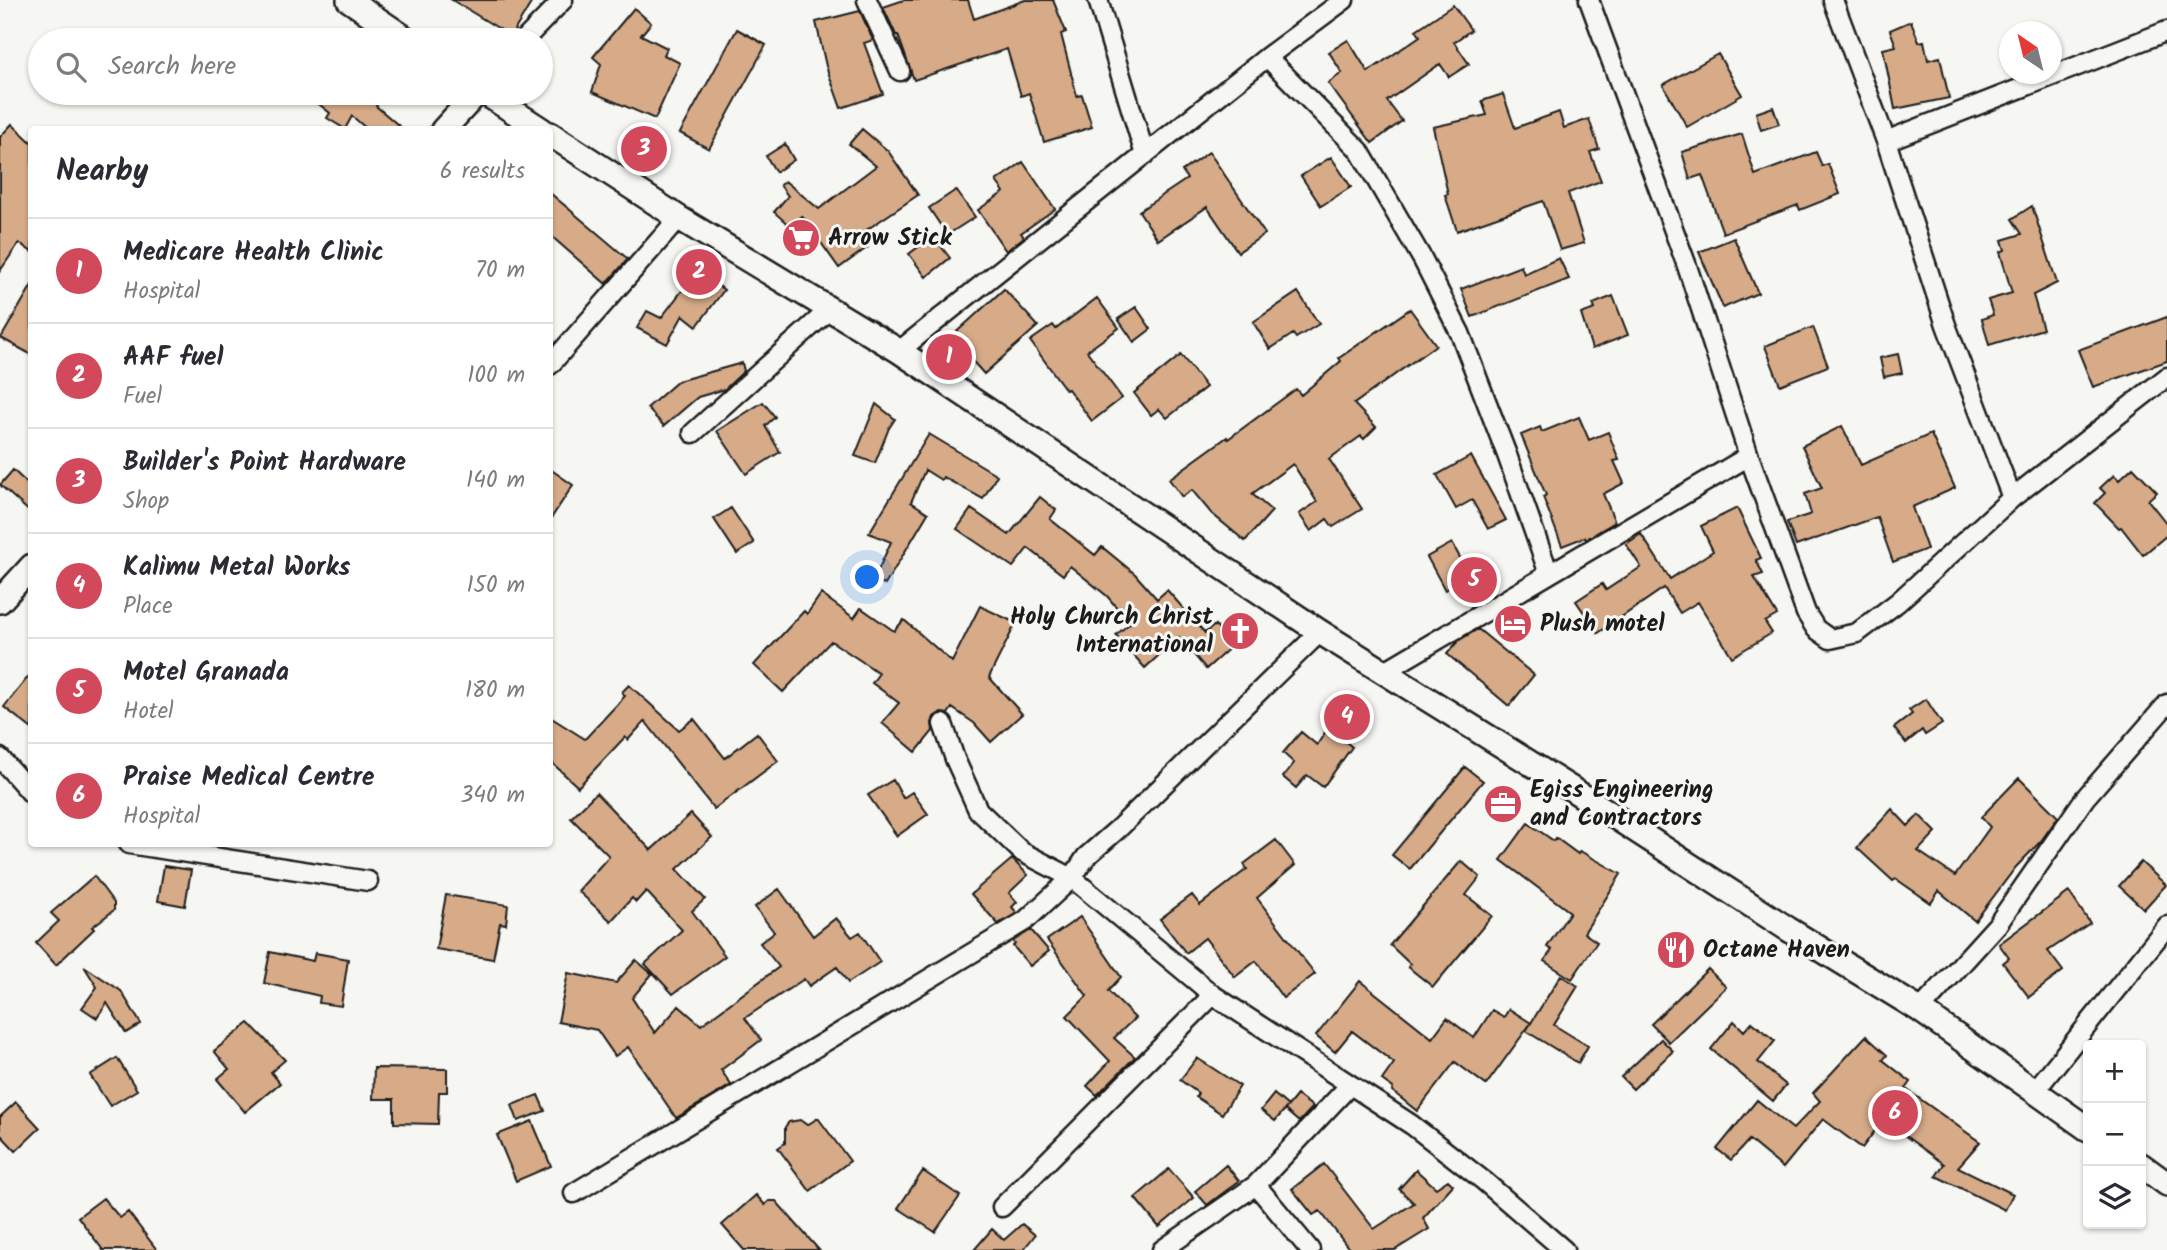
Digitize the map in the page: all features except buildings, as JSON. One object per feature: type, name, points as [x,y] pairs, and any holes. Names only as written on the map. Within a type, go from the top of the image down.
[{"type":"street","points":[[349,0],[390,28]]},
{"type":"street","points":[[536,28],[563,0]]},
{"type":"street","points":[[867,0],[901,71]]},
{"type":"street","points":[[1098,0],[1145,156]]},
{"type":"street","points":[[1589,0],[1687,266],[1749,456],[1806,613],[1816,629],[1830,639],[1857,633],[1898,602],[2012,498],[2167,377]]},
{"type":"street","points":[[1833,0],[1886,141],[1946,325],[2012,498]]},
{"type":"street","points":[[899,351],[1341,1]]},
{"type":"street","points":[[1886,141],[2167,31]]},
{"type":"street","points":[[1267,57],[1359,150],[1423,260],[1460,333],[1549,574]]},
{"type":"street","points":[[447,126],[466,105]]},
{"type":"street","points":[[503,105],[536,126]]},
{"type":"street","points":[[553,136],[679,218],[899,351],[1320,632],[1920,1010],[2083,1126]]},
{"type":"street","points":[[553,362],[679,218]]},
{"type":"street","points":[[693,433],[752,383],[830,309]]},
{"type":"street","points":[[1385,671],[1749,456]]},
{"type":"street","points":[[0,601],[28,570]]},
{"type":"street","points":[[574,1194],[1025,921],[1072,878],[1086,857],[1320,632]]},
{"type":"street","points":[[1920,1010],[1997,925],[2085,798],[2167,704]]},
{"type":"street","points":[[943,724],[955,760],[978,810],[1022,852],[1072,878],[1213,995],[1412,1125],[1485,1181],[1564,1250]]},
{"type":"street","points":[[0,758],[28,790]]},
{"type":"street","points":[[148,847],[368,881]]},
{"type":"street","points":[[2034,1092],[2167,926]]},
{"type":"street","points":[[1002,1207],[1213,995]]},
{"type":"street","points":[[1162,1250],[1256,1185],[1350,1085]]},
{"type":"street","points":[[2142,1166],[2167,1184]]},
{"type":"street","points":[[1256,1185],[1310,1250]]},
{"type":"place","name":"Builder's Point Hardware","points":[[644,149]]},
{"type":"place","name":"Arrow Stick","points":[[801,238]]},
{"type":"place","name":"AAF fuel","points":[[699,272]]},
{"type":"place","name":"Medicare Health Clinic","points":[[949,357]]},
{"type":"place","name":"Motel Granada","points":[[1474,580]]},
{"type":"place","name":"Plush motel","points":[[1513,624]]},
{"type":"place","name":"Holy Church Christ International","points":[[1240,631]]},
{"type":"place","name":"Kalimu Metal Works","points":[[1347,717]]},
{"type":"place","name":"Egiss Engineering and Contractors","points":[[1503,804]]},
{"type":"place","name":"Octane Haven","points":[[1676,950]]},
{"type":"place","name":"Praise Medical Centre","points":[[1895,1113]]}]
